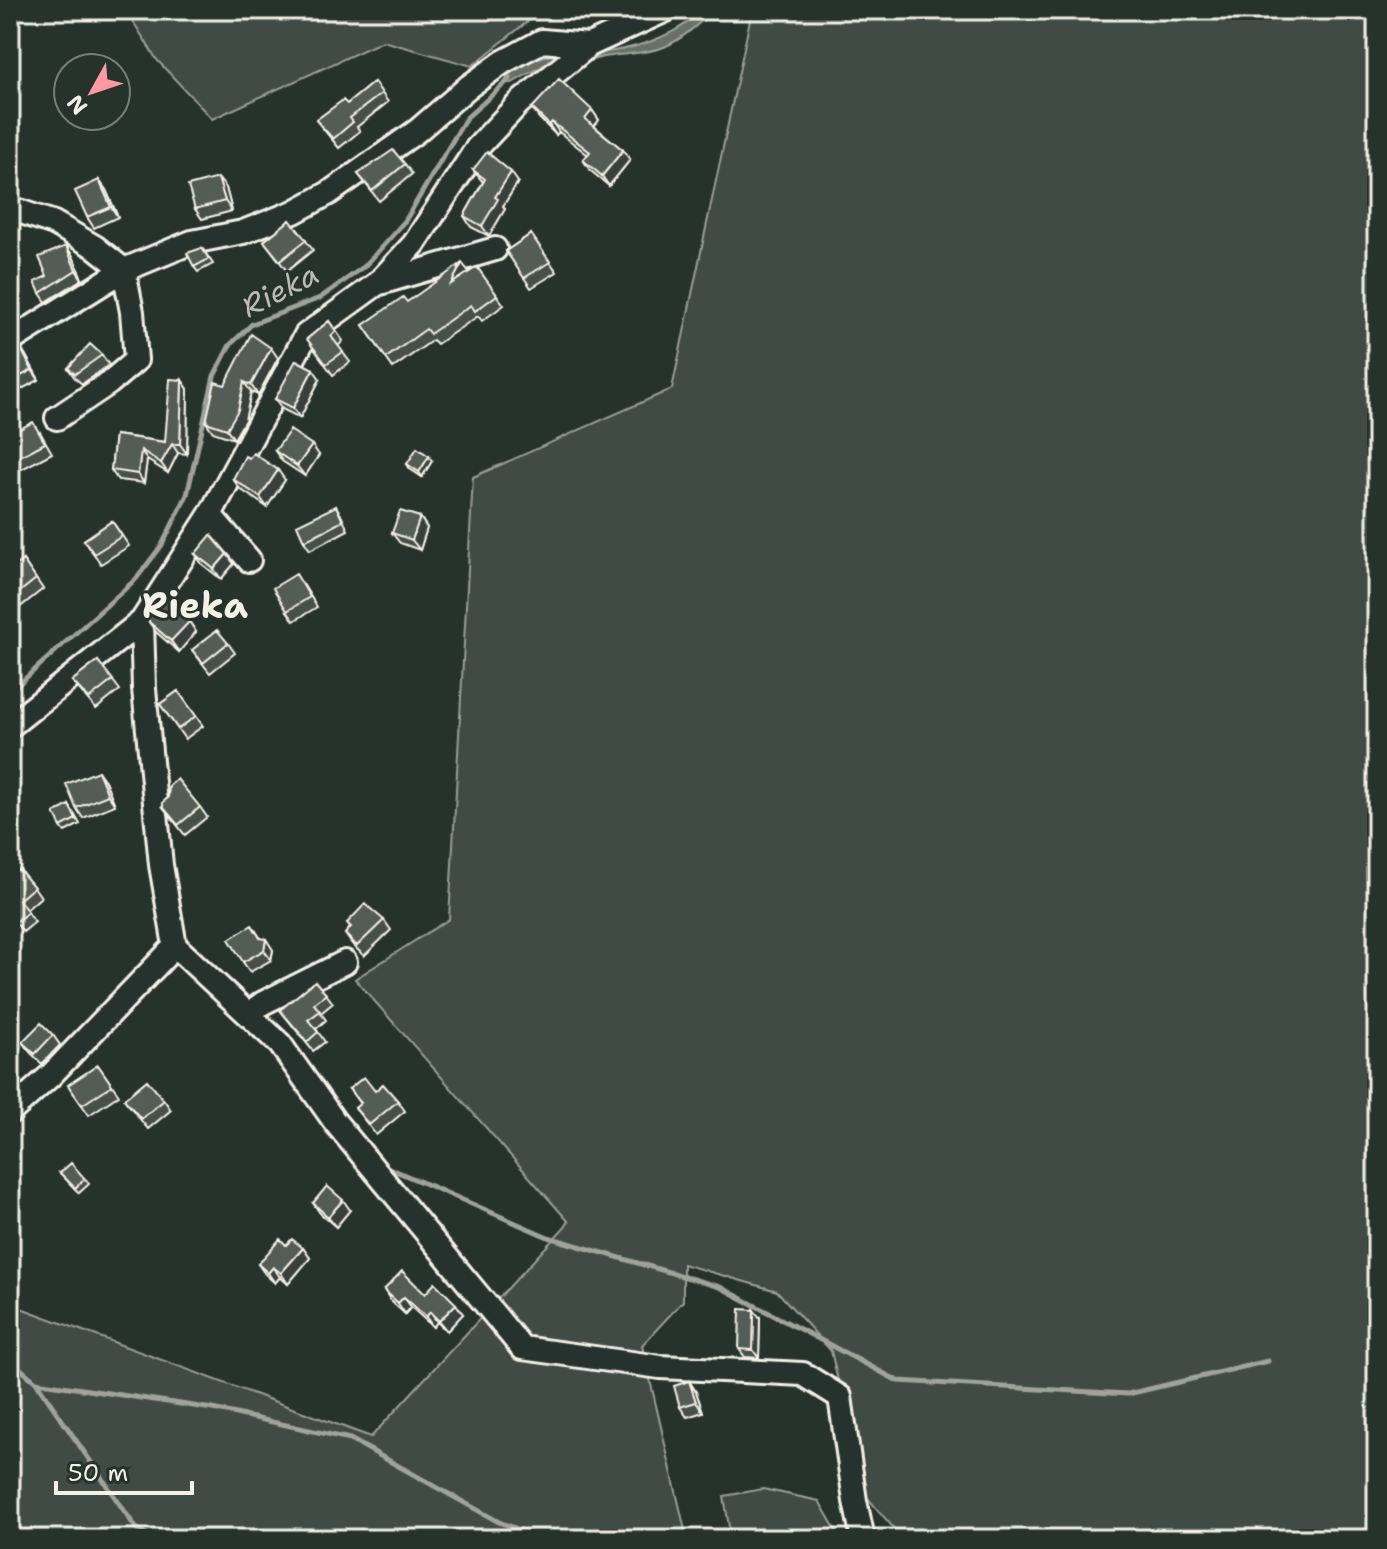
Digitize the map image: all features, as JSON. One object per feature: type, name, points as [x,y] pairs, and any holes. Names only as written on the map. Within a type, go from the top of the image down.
[{"type":"street","points":[[10,726],[142,621],[210,515],[306,335],[378,283],[414,244],[477,148],[519,103],[587,46],[666,10]]},
{"type":"street","points":[[10,341],[124,270],[192,242],[243,232],[294,212],[329,193],[406,139],[479,78],[542,41],[587,46]]},
{"type":"street","points":[[10,208],[54,223],[95,247],[124,270],[136,360],[109,383],[57,418]]},
{"type":"street","points":[[378,283],[495,249]]},
{"type":"street","points":[[210,515],[249,560]]},
{"type":"street","points":[[142,621],[144,689],[161,865],[175,946],[280,1044],[335,1122],[522,1348],[660,1367],[803,1374],[840,1397],[863,1539]]},
{"type":"street","points":[[10,1112],[51,1075],[175,946]]},
{"type":"street","points":[[248,1014],[263,1003],[345,962]]},
{"type":"shaded area","points":[[126,10],[542,10],[472,66],[383,41],[212,119],[157,60]]},
{"type":"shaded area","points":[[703,10],[714,10],[664,47],[598,58],[579,67],[548,63],[512,83],[504,83],[514,71],[539,58],[637,46],[672,32]]},
{"type":"shaded area","points":[[752,10],[1377,10],[1377,1539],[903,1539],[865,1495],[831,1351],[777,1291],[683,1264],[683,1301],[642,1345],[687,1539],[10,1539],[10,1304],[371,1437],[569,1222],[355,979],[449,919],[473,477],[672,389]]},
{"type":"shaded area","points":[[763,1489],[819,1501],[841,1539],[731,1539],[724,1496]]},
{"type":"building","points":[[559,79],[592,110],[585,119],[623,150],[602,176],[583,160],[590,152],[552,122],[549,125],[532,108]]},
{"type":"building","points":[[374,82],[382,93],[350,118],[353,122],[333,139],[316,120],[343,100],[347,104]]},
{"type":"building","points":[[393,150],[405,164],[372,191],[358,174]]},
{"type":"building","points":[[487,152],[511,172],[482,226],[464,216],[485,179],[473,170]]},
{"type":"building","points":[[218,178],[225,201],[195,209],[188,186]]},
{"type":"building","points":[[99,180],[111,207],[87,217],[75,191]]},
{"type":"building","points":[[290,220],[306,240],[280,261],[264,241]]},
{"type":"building","points":[[531,234],[550,262],[524,278],[506,251]]},
{"type":"building","points":[[66,246],[76,270],[40,293],[35,282],[47,276],[39,257]]},
{"type":"building","points":[[202,248],[209,259],[194,267],[187,253]]},
{"type":"building","points":[[462,263],[451,284],[477,267],[497,295],[475,311],[471,305],[430,334],[426,329],[386,358],[363,325],[403,297],[407,302]]},
{"type":"building","points":[[329,321],[336,331],[331,336],[343,352],[326,364],[307,339]]},
{"type":"building","points":[[251,334],[271,348],[251,385],[244,382],[238,410],[227,429],[206,422],[215,382],[225,385]]},
{"type":"building","points":[[18,343],[32,370],[10,382],[10,348]]},
{"type":"building","points":[[90,344],[102,355],[75,374],[68,368]]},
{"type":"building","points":[[296,360],[313,369],[293,408],[275,399]]},
{"type":"building","points":[[170,379],[182,380],[180,444],[172,444],[161,463],[141,450],[138,474],[111,470],[115,435],[165,442]]},
{"type":"building","points":[[33,422],[45,443],[15,459],[10,450],[10,434]]},
{"type":"building","points":[[290,430],[312,445],[297,466],[275,451]]},
{"type":"building","points":[[417,448],[429,456],[419,472],[407,464]]},
{"type":"building","points":[[253,453],[278,470],[260,497],[233,479],[245,456],[249,458]]},
{"type":"building","points":[[336,506],[343,521],[304,541],[297,525]]},
{"type":"building","points":[[400,511],[420,517],[412,540],[392,533]]},
{"type":"building","points":[[112,521],[122,536],[94,554],[84,540]]},
{"type":"building","points":[[211,535],[227,554],[214,569],[195,554]]},
{"type":"building","points":[[23,560],[36,579],[12,598],[10,569]]},
{"type":"building","points":[[296,574],[310,597],[287,611],[273,588]]},
{"type":"building","points":[[161,598],[183,612],[181,615],[189,622],[171,641],[149,622],[149,615]]},
{"type":"building","points":[[217,630],[228,643],[203,663],[192,650]]},
{"type":"building","points":[[98,661],[113,680],[89,699],[72,681]]},
{"type":"building","points":[[178,691],[196,716],[178,729],[160,704]]},
{"type":"building","points":[[98,771],[108,795],[76,808],[66,784]]},
{"type":"building","points":[[177,779],[200,807],[178,825],[163,807],[169,786]]},
{"type":"building","points":[[69,805],[76,819],[61,827],[54,813]]},
{"type":"building","points":[[19,869],[34,887],[19,900],[28,912],[16,922],[10,915],[10,876]]},
{"type":"building","points":[[365,904],[384,920],[357,946],[345,934],[351,927],[347,923]]},
{"type":"building","points":[[252,925],[260,938],[266,939],[264,950],[243,962],[229,939]]},
{"type":"building","points":[[315,981],[326,994],[314,1004],[320,1011],[308,1020],[318,1032],[307,1042],[280,1010]]},
{"type":"building","points":[[41,1023],[53,1035],[35,1054],[22,1042]]},
{"type":"building","points":[[98,1065],[112,1085],[82,1105],[68,1085]]},
{"type":"building","points":[[364,1077],[375,1091],[383,1084],[398,1101],[369,1125],[355,1108],[361,1103],[349,1089]]},
{"type":"building","points":[[147,1080],[164,1100],[141,1119],[124,1099]]},
{"type":"building","points":[[71,1163],[85,1179],[75,1188],[60,1173]]},
{"type":"building","points":[[327,1186],[343,1200],[328,1217],[313,1203]]},
{"type":"building","points":[[280,1239],[286,1245],[292,1239],[303,1248],[281,1273],[273,1267],[268,1273],[258,1264]]},
{"type":"building","points":[[402,1271],[425,1294],[435,1283],[456,1304],[439,1321],[430,1312],[426,1317],[404,1297],[398,1303],[384,1290]]},
{"type":"building","points":[[740,1309],[754,1310],[753,1350],[739,1349]]},
{"type":"building","points":[[689,1381],[696,1402],[680,1407],[674,1386]]},
{"type":"waterway","name":"Rieka","points":[[10,692],[136,579],[162,545],[187,495],[214,376],[230,345],[252,324],[320,298],[365,266],[405,221],[466,118],[510,79]]},
{"type":"waterway","points":[[382,1165],[548,1237],[720,1287],[898,1381],[1128,1394],[1268,1361]]},
{"type":"waterway","points":[[10,1360],[36,1382],[213,1409],[350,1439],[499,1522],[544,1539]]},
{"type":"waterway","points":[[36,1382],[136,1528],[154,1539]]},
{"type":"district","name":"Rieka","points":[[195,605]]}]
